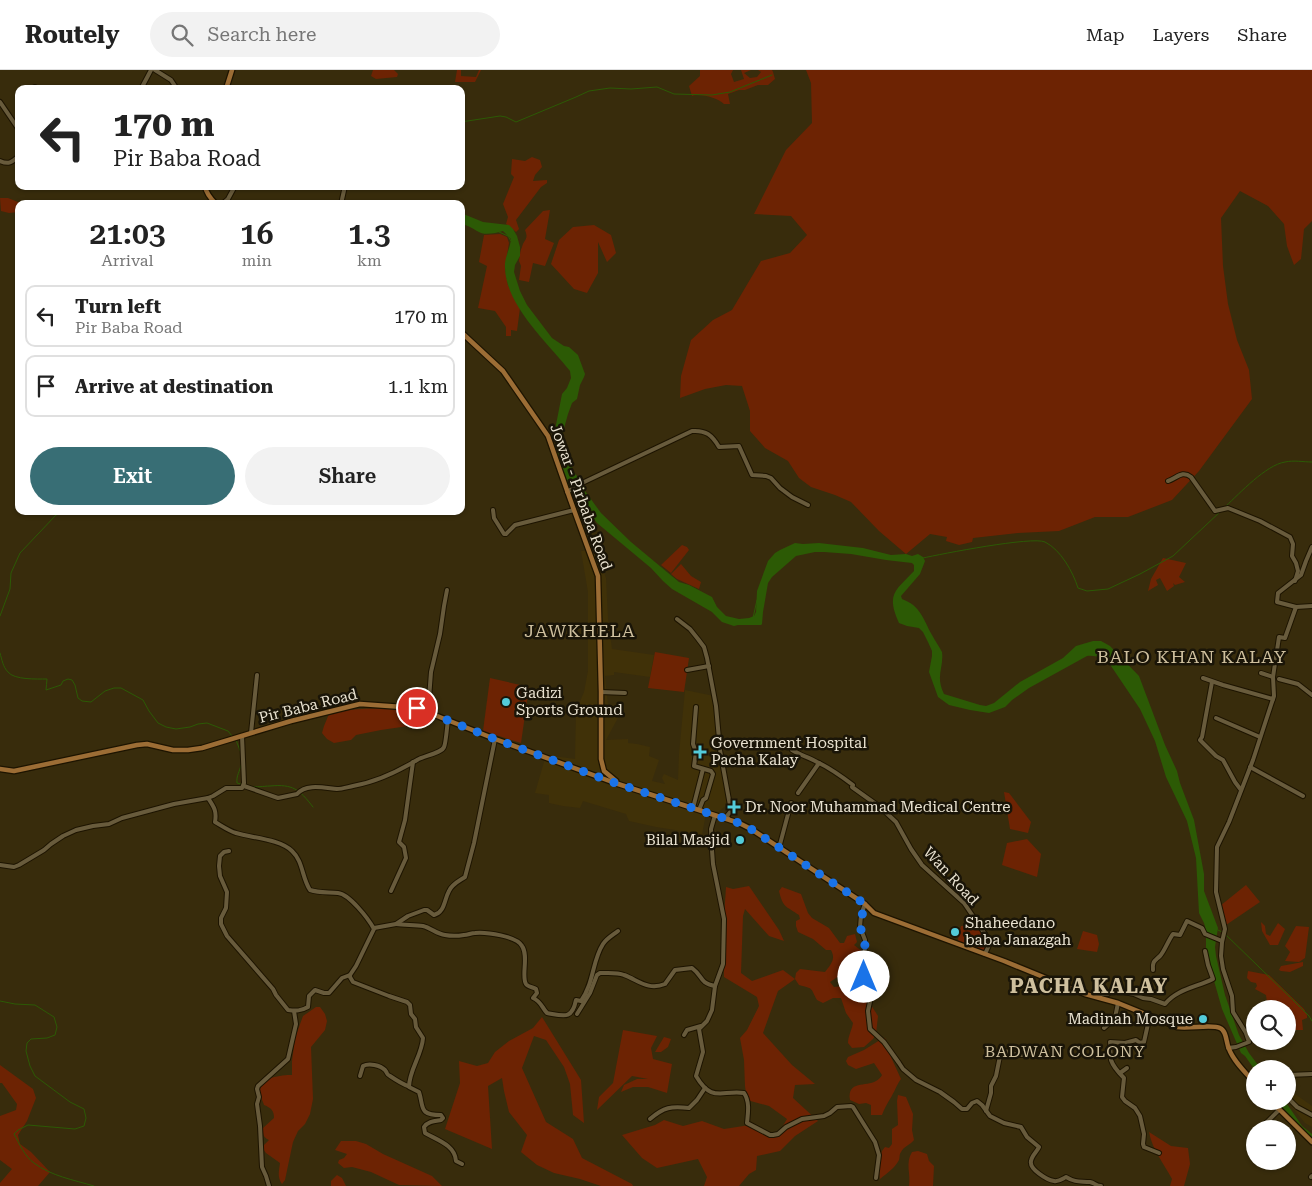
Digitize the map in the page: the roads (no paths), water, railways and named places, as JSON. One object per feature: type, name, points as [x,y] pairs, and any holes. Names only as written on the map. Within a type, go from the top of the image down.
[{"type":"main road","points":[[227,85],[232,70]]},
{"type":"main road","name":"Jowar - Pirbaba Road","points":[[465,336],[503,371],[548,436],[570,490],[574,510],[598,576],[602,692],[602,766]]},
{"type":"main road","name":"Pir Baba Road","points":[[0,769],[14,771],[147,744],[173,750],[202,748],[291,721],[360,704],[417,708],[495,739],[619,784],[732,821],[751,829],[865,904],[874,913],[985,954],[1076,991],[1118,1003],[1177,1027],[1220,1028],[1224,1031],[1228,1048]]},
{"type":"main road","points":[[595,775],[600,772],[602,766]]},
{"type":"main road","points":[[602,766],[604,771],[619,784]]},
{"type":"main road","points":[[1228,1048],[1246,1073]]},
{"type":"main road","points":[[1279,1110],[1312,1142]]},
{"type":"street","points":[[144,85],[153,70],[171,80],[174,85]]},
{"type":"street","points":[[0,102],[15,124]]},
{"type":"street","points":[[0,162],[6,164],[15,160]]},
{"type":"street","points":[[570,490],[692,431],[699,431],[714,439],[719,447],[739,446],[752,475],[770,478],[786,493],[808,505]]},
{"type":"street","points":[[1168,481],[1178,475],[1188,474],[1215,511],[1228,508],[1260,521],[1290,537],[1293,544],[1292,556],[1298,571],[1295,581]]},
{"type":"street","points":[[493,510],[494,518],[504,534],[506,534],[515,525],[574,510]]},
{"type":"street","points":[[1312,547],[1302,575],[1278,593],[1277,602],[1296,607],[1312,606]]},
{"type":"street","points":[[428,712],[432,672],[448,590]]},
{"type":"street","points":[[1228,1048],[1249,1042],[1246,1033],[1233,1012],[1232,996],[1221,956],[1220,940],[1224,927],[1216,892],[1217,847],[1229,822],[1250,767],[1273,699],[1273,677],[1279,637],[1285,638],[1296,607]]},
{"type":"street","points":[[677,619],[690,629],[704,647],[709,666],[731,811],[726,817],[732,821]]},
{"type":"street","points":[[687,670],[709,666]]},
{"type":"street","points":[[1261,673],[1273,677]]},
{"type":"street","points":[[251,734],[257,675]]},
{"type":"street","points":[[1203,678],[1273,699]]},
{"type":"street","points":[[1279,679],[1298,684],[1312,695]]},
{"type":"street","points":[[1212,682],[1200,740],[1216,756],[1223,760],[1241,790]]},
{"type":"street","points":[[602,692],[625,693]]},
{"type":"street","points":[[696,707],[693,744],[696,752],[694,766],[711,771],[713,774],[706,798],[702,800],[700,810]]},
{"type":"street","points":[[1216,718],[1260,737]]},
{"type":"street","points":[[0,865],[14,867],[44,850],[61,836],[76,830],[109,824],[122,818],[174,804],[208,798],[226,788],[242,788],[244,786],[278,798],[297,794],[300,790],[318,787],[337,789],[360,785],[386,777],[416,760],[442,750],[445,746],[448,720]]},
{"type":"street","points":[[242,736],[244,786]]},
{"type":"street","points":[[396,924],[414,913],[427,910],[434,915],[440,912],[449,889],[465,877],[476,835],[495,739]]},
{"type":"street","name":"Wan Road","points":[[792,750],[840,775],[853,785],[852,787],[855,791],[880,807],[896,822],[922,865],[964,903],[985,934],[990,943],[985,954]]},
{"type":"street","points":[[391,892],[406,858],[404,847],[399,842],[405,820],[413,762]]},
{"type":"street","points":[[798,793],[819,763]]},
{"type":"street","points":[[1250,767],[1303,796]]},
{"type":"street","points":[[693,808],[703,769]]},
{"type":"street","points":[[696,795],[702,800]]},
{"type":"street","points":[[208,798],[214,808],[215,822],[234,833],[285,846],[293,852],[299,862],[306,884],[310,890],[345,895],[374,928]]},
{"type":"street","points":[[779,848],[791,803]]},
{"type":"street","points":[[684,1035],[687,1030],[701,1026],[707,1021],[712,1010],[715,986],[724,964],[724,919],[712,850],[711,832],[714,815]]},
{"type":"street","points":[[229,851],[224,852],[220,856],[220,876],[227,892],[226,908],[220,918],[221,924],[227,936],[273,989],[288,1010],[303,1010],[308,1007],[309,996],[314,990],[324,993],[329,992],[342,978],[350,975],[374,928]]},
{"type":"street","points":[[865,904],[860,927],[865,940],[864,977],[871,996],[868,1011],[871,1031],[884,1042],[903,1069],[916,1080],[940,1092],[962,1109],[967,1109],[972,1103],[977,1101],[990,1116],[1023,1129],[1027,1137],[1038,1146],[1038,1150],[1030,1161],[1034,1170],[1054,1181],[1066,1177],[1075,1182],[1092,1182],[1096,1186],[1101,1186]]},
{"type":"street","points":[[1153,970],[1152,965],[1160,956],[1173,934],[1180,935],[1187,921],[1202,928],[1206,934],[1220,940]]},
{"type":"street","points":[[374,928],[396,924],[424,926],[444,935],[484,933],[513,938],[524,949],[526,962],[525,978],[528,986],[536,990],[537,993],[533,998],[539,1001],[547,1014],[564,1016],[571,1014],[576,1000],[581,1001],[587,992],[598,955],[603,945],[618,930]]},
{"type":"street","points":[[1099,998],[1101,994],[1112,992],[1113,987],[1119,991],[1165,1004],[1179,992],[1213,979],[1204,950]]},
{"type":"street","points":[[577,1014],[590,993],[597,975],[600,973],[623,974],[644,985],[658,986],[665,984],[675,970],[692,968],[703,981],[715,986]]},
{"type":"street","points":[[350,975],[353,982],[407,1002],[410,1005],[411,1014],[416,1021],[416,1027],[423,1038],[421,1050],[408,1086]]},
{"type":"street","points":[[1104,1028],[1115,1018],[1118,1003]]},
{"type":"street","points":[[269,1186],[262,1167],[257,1089],[288,1059],[295,1033],[294,1011]]},
{"type":"street","points":[[1148,1015],[1144,1042],[1136,1040],[1125,1043],[1110,1042],[1111,1060],[1124,1078],[1122,1097],[1135,1108],[1140,1116],[1144,1134],[1144,1147],[1159,1153]]},
{"type":"street","points":[[701,1026],[699,1029],[703,1052],[696,1076],[705,1088],[718,1095],[744,1093],[748,1108],[747,1123],[770,1135],[778,1134],[786,1127],[802,1120],[824,1116],[837,1107],[853,1107],[875,1142],[879,1155],[876,1178]]},
{"type":"street","points":[[986,1111],[991,1086],[996,1076],[1000,1052],[1006,1050],[1019,1056],[1028,1054]]},
{"type":"street","points":[[360,1076],[363,1066],[371,1064],[383,1068],[402,1084],[419,1092],[424,1110],[433,1115],[441,1115],[443,1118],[426,1124],[424,1132],[438,1138],[454,1153],[456,1161],[462,1164]]},
{"type":"street","points":[[1120,1073],[1127,1068]]},
{"type":"street","points":[[1296,1075],[1312,1074]]},
{"type":"street","points":[[650,1119],[659,1110],[679,1107],[689,1108],[705,1088]]},
{"type":"street","points":[[1296,1106],[1312,1115]]},
{"type":"street","points":[[1269,1120],[1279,1110]]},
{"type":"waterway","points":[[465,121],[500,116],[516,122],[589,91],[610,88],[657,87],[674,94],[712,95],[730,92],[772,75]]},
{"type":"waterway","points":[[499,232],[508,236],[511,241]]},
{"type":"waterway","points":[[1226,506],[1270,468],[1285,462],[1312,462]]},
{"type":"waterway","points":[[923,558],[1006,543],[1023,541],[1045,542],[1056,550],[1066,562],[1078,588],[1087,591],[1108,589],[1173,556],[1221,511]]},
{"type":"waterway","points":[[0,616],[10,589],[11,573],[20,553],[56,515]]},
{"type":"waterway","points":[[753,618],[757,600]]},
{"type":"waterway","points":[[0,653],[5,668],[11,675],[47,679],[46,690],[61,685],[63,681],[68,679],[72,680],[78,698],[82,701],[91,702],[105,691],[121,688],[143,700],[158,723],[166,727],[176,729],[207,723],[228,731],[232,736]]},
{"type":"waterway","points":[[236,740],[241,753]]},
{"type":"waterway","points":[[241,765],[237,780],[237,783],[241,784]]},
{"type":"waterway","points":[[250,786],[290,787],[304,796],[313,807]]},
{"type":"waterway","points":[[1218,930],[1224,933],[1312,1021]]},
{"type":"waterway","points":[[0,1001],[35,1005],[54,1017],[57,1027],[55,1035],[47,1038],[31,1039],[27,1043],[26,1051],[30,1066],[35,1076],[70,1102],[84,1109],[86,1118],[84,1126],[75,1129],[28,1125],[14,1134],[22,1150],[34,1163],[48,1171],[94,1186]]},
{"type":"place","name":"Gadizi Sports Ground","points":[[506,702]]},
{"type":"place","name":"Government Hospital Pacha Kalay","points":[[700,752]]},
{"type":"place","name":"Dr. Noor Muhammad Medical Centre","points":[[734,807]]},
{"type":"place","name":"Bilal Masjid","points":[[740,840]]},
{"type":"place","name":"Shaheedano baba Janazgah","points":[[955,932]]},
{"type":"place","name":"Madinah Mosque","points":[[1203,1019]]},
{"type":"district","name":"JAWKHELA","points":[[580,631]]},
{"type":"district","name":"BALO KHAN KALAY","points":[[1192,657]]},
{"type":"district","name":"PACHA KALAY","points":[[1089,986]]},
{"type":"district","name":"BADWAN COLONY","points":[[1065,1051]]}]
